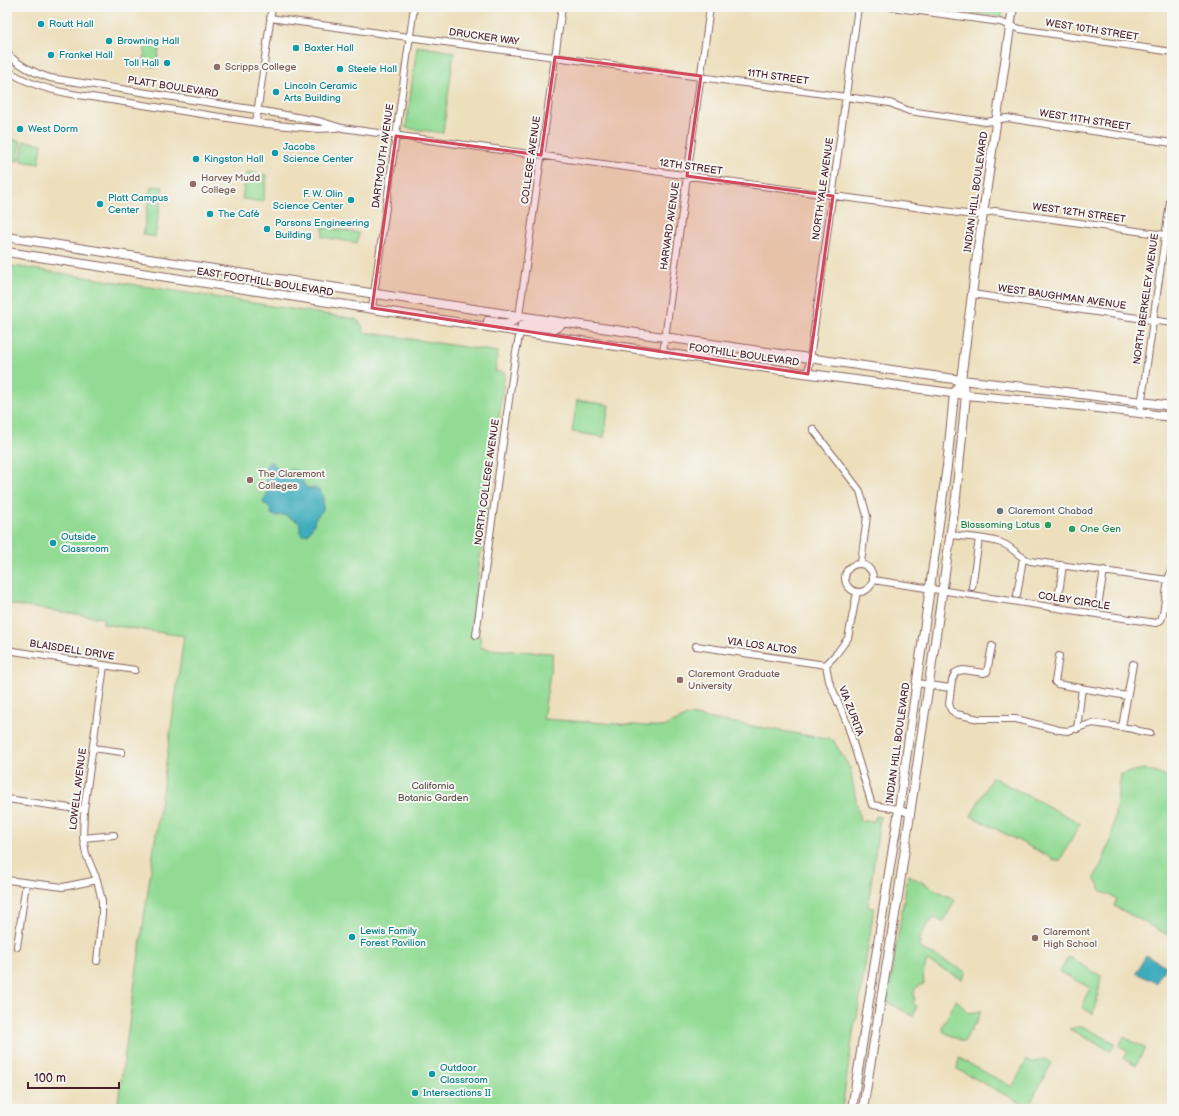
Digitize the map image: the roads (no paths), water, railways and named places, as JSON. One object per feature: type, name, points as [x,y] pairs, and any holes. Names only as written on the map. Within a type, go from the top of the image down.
[{"type":"main road","name":"INDIAN HILL BOULEVARD","points":[[852,1109],[899,810],[947,466],[954,394],[961,380],[983,213],[1013,7]]},
{"type":"main road","name":"EAST FOOTHILL BOULEVARD","points":[[7,237],[519,316]]},
{"type":"main road","name":"EAST FOOTHILL BOULEVARD","points":[[7,252],[520,332]]},
{"type":"main road","name":"FOOTHILL BOULEVARD","points":[[519,316],[961,380],[1142,402]]},
{"type":"main road","points":[[470,324],[485,321],[509,323],[513,322],[519,316]]},
{"type":"main road","points":[[520,332],[522,325],[556,328],[563,322]]},
{"type":"main road","name":"FOOTHILL BOULEVARD","points":[[520,332],[954,394],[1140,413]]},
{"type":"main road","name":"INDIAN HILL BOULEVARD","points":[[863,1109],[898,898],[960,461],[966,395],[961,380]]},
{"type":"main road","points":[[1142,402],[1172,406]]},
{"type":"main road","points":[[1140,413],[1172,418]]},
{"type":"street","points":[[256,122],[272,7]]},
{"type":"street","name":"DARTMOUTH AVENUE","points":[[372,308],[414,7]]},
{"type":"street","name":"COLLEGE AVENUE","points":[[519,316],[562,7]]},
{"type":"street","name":"HARVARD AVENUE","points":[[663,353],[710,7]]},
{"type":"street","name":"NORTH YALE AVENUE","points":[[808,374],[858,7]]},
{"type":"street","name":"WEST 10TH STREET","points":[[891,7],[1000,22],[1020,29],[1172,52]]},
{"type":"street","points":[[270,18],[410,37]]},
{"type":"street","name":"DRUCKER WAY","points":[[410,37],[555,57]]},
{"type":"street","name":"PLATT BOULEVARD","points":[[7,54],[30,70],[50,78],[257,110],[319,121],[342,128],[396,136]]},
{"type":"street","name":"11TH STREET","points":[[555,57],[890,103],[909,111],[986,122],[996,120]]},
{"type":"street","name":"PLATT BOULEVARD","points":[[7,70],[16,77],[50,90],[256,122],[319,129],[342,128]]},
{"type":"street","name":"WEST 11TH STREET","points":[[996,120],[1007,118],[1172,143]]},
{"type":"street","name":"12TH STREET","points":[[396,136],[973,216],[983,213]]},
{"type":"street","name":"NORTH BERKELEY AVENUE","points":[[1140,413],[1154,320],[1169,236],[1172,188]]},
{"type":"street","name":"WEST 12TH STREET","points":[[983,213],[995,211],[1169,236]]},
{"type":"street","name":"WEST BAUGHMAN AVENUE","points":[[972,294],[1172,323]]},
{"type":"street","name":"NORTH COLLEGE AVENUE","points":[[476,635],[515,357],[520,332]]},
{"type":"street","points":[[813,429],[860,491],[867,516],[861,564]]},
{"type":"street","points":[[950,535],[996,541],[1007,545],[1023,558],[1030,561],[1168,580]]},
{"type":"street","points":[[972,587],[979,539]]},
{"type":"street","points":[[1017,595],[1023,558]]},
{"type":"street","points":[[861,564],[866,565],[870,569],[873,574],[873,580],[868,589],[862,592],[857,592],[851,590],[847,586],[844,576],[846,570],[850,566],[861,564]]},
{"type":"street","points":[[1058,600],[1063,565]]},
{"type":"street","name":"COLBY CIRCLE","points":[[873,580],[1156,623],[1161,620],[1164,614],[1168,580],[1172,568]]},
{"type":"street","points":[[1098,606],[1104,570]]},
{"type":"street","points":[[826,665],[838,653],[848,638],[857,592]]},
{"type":"street","name":"VIA LOS ALTOS","points":[[696,646],[826,665]]},
{"type":"street","points":[[992,646],[987,672],[984,673],[964,670],[955,673],[950,688],[949,704],[951,710],[956,714],[979,719],[1016,719],[1068,731],[1093,724],[1134,729],[1150,733]]},
{"type":"street","points":[[7,658],[8,650]]},
{"type":"street","name":"BLAISDELL DRIVE","points":[[8,650],[135,670]]},
{"type":"street","points":[[1059,656],[1055,682],[1057,684],[1127,696]]},
{"type":"street","points":[[1122,728],[1133,664]]},
{"type":"street","name":"VIA ZURITA","points":[[826,665],[830,681],[847,723],[872,805],[899,810],[910,814]]},
{"type":"street","name":"LOWELL AVENUE","points":[[97,961],[102,901],[97,880],[86,854],[82,838],[84,810],[104,666]]},
{"type":"street","points":[[917,683],[950,688]]},
{"type":"street","points":[[1077,729],[1082,688]]},
{"type":"street","points":[[93,748],[122,752]]},
{"type":"street","points":[[7,799],[84,810]]},
{"type":"street","points":[[82,838],[114,835]]},
{"type":"street","points":[[7,880],[63,886],[97,880]]},
{"type":"street","points":[[17,947],[26,883]]},
{"type":"water","points":[[269,462],[281,470],[296,470],[307,488],[315,488],[321,492],[323,498],[323,510],[315,519],[314,524],[308,534],[302,535],[300,533],[299,522],[284,515],[275,516],[271,514],[268,505],[264,504],[263,500],[268,491],[266,467]]},
{"type":"water","points":[[1146,955],[1166,966],[1156,983],[1136,973]]},
{"type":"place","name":"Routt Hall","points":[[41,24]]},
{"type":"place","name":"Browning Hall","points":[[109,41]]},
{"type":"place","name":"Baxter Hall","points":[[296,48]]},
{"type":"place","name":"Frankel Hall","points":[[51,55]]},
{"type":"place","name":"Toll Hall","points":[[167,63]]},
{"type":"place","name":"Scripps College","points":[[217,67]]},
{"type":"place","name":"Steele Hall","points":[[340,69]]},
{"type":"place","name":"Lincoln Ceramic Arts Building","points":[[276,92]]},
{"type":"place","name":"West Dorm","points":[[20,129]]},
{"type":"place","name":"Jacobs Science Center","points":[[275,153]]},
{"type":"place","name":"Kingston Hall","points":[[196,159]]},
{"type":"place","name":"Harvey Mudd College","points":[[193,184]]},
{"type":"place","name":"F. W. Olin Science Center","points":[[351,200]]},
{"type":"place","name":"Platt Campus Center","points":[[100,204]]},
{"type":"place","name":"The Café","points":[[210,214]]},
{"type":"place","name":"Parsons Engineering Building","points":[[267,229]]},
{"type":"place","name":"The Claremont Colleges","points":[[250,480]]},
{"type":"place","name":"Claremont Chabad","points":[[1000,511]]},
{"type":"place","name":"Blossoming Lotus","points":[[1048,525]]},
{"type":"place","name":"One Gen","points":[[1072,529]]},
{"type":"place","name":"Outside Classroom","points":[[53,543]]},
{"type":"place","name":"Claremont Graduate University","points":[[680,680]]},
{"type":"place","name":"Lewis Family Forest Pavilion","points":[[352,937]]},
{"type":"place","name":"Claremont High School","points":[[1035,938]]},
{"type":"place","name":"Outdoor Classroom","points":[[432,1074]]},
{"type":"place","name":"Intersections II","points":[[415,1093]]},
{"type":"park label","name":"California Botanic Garden","points":[[433,792]]}]
